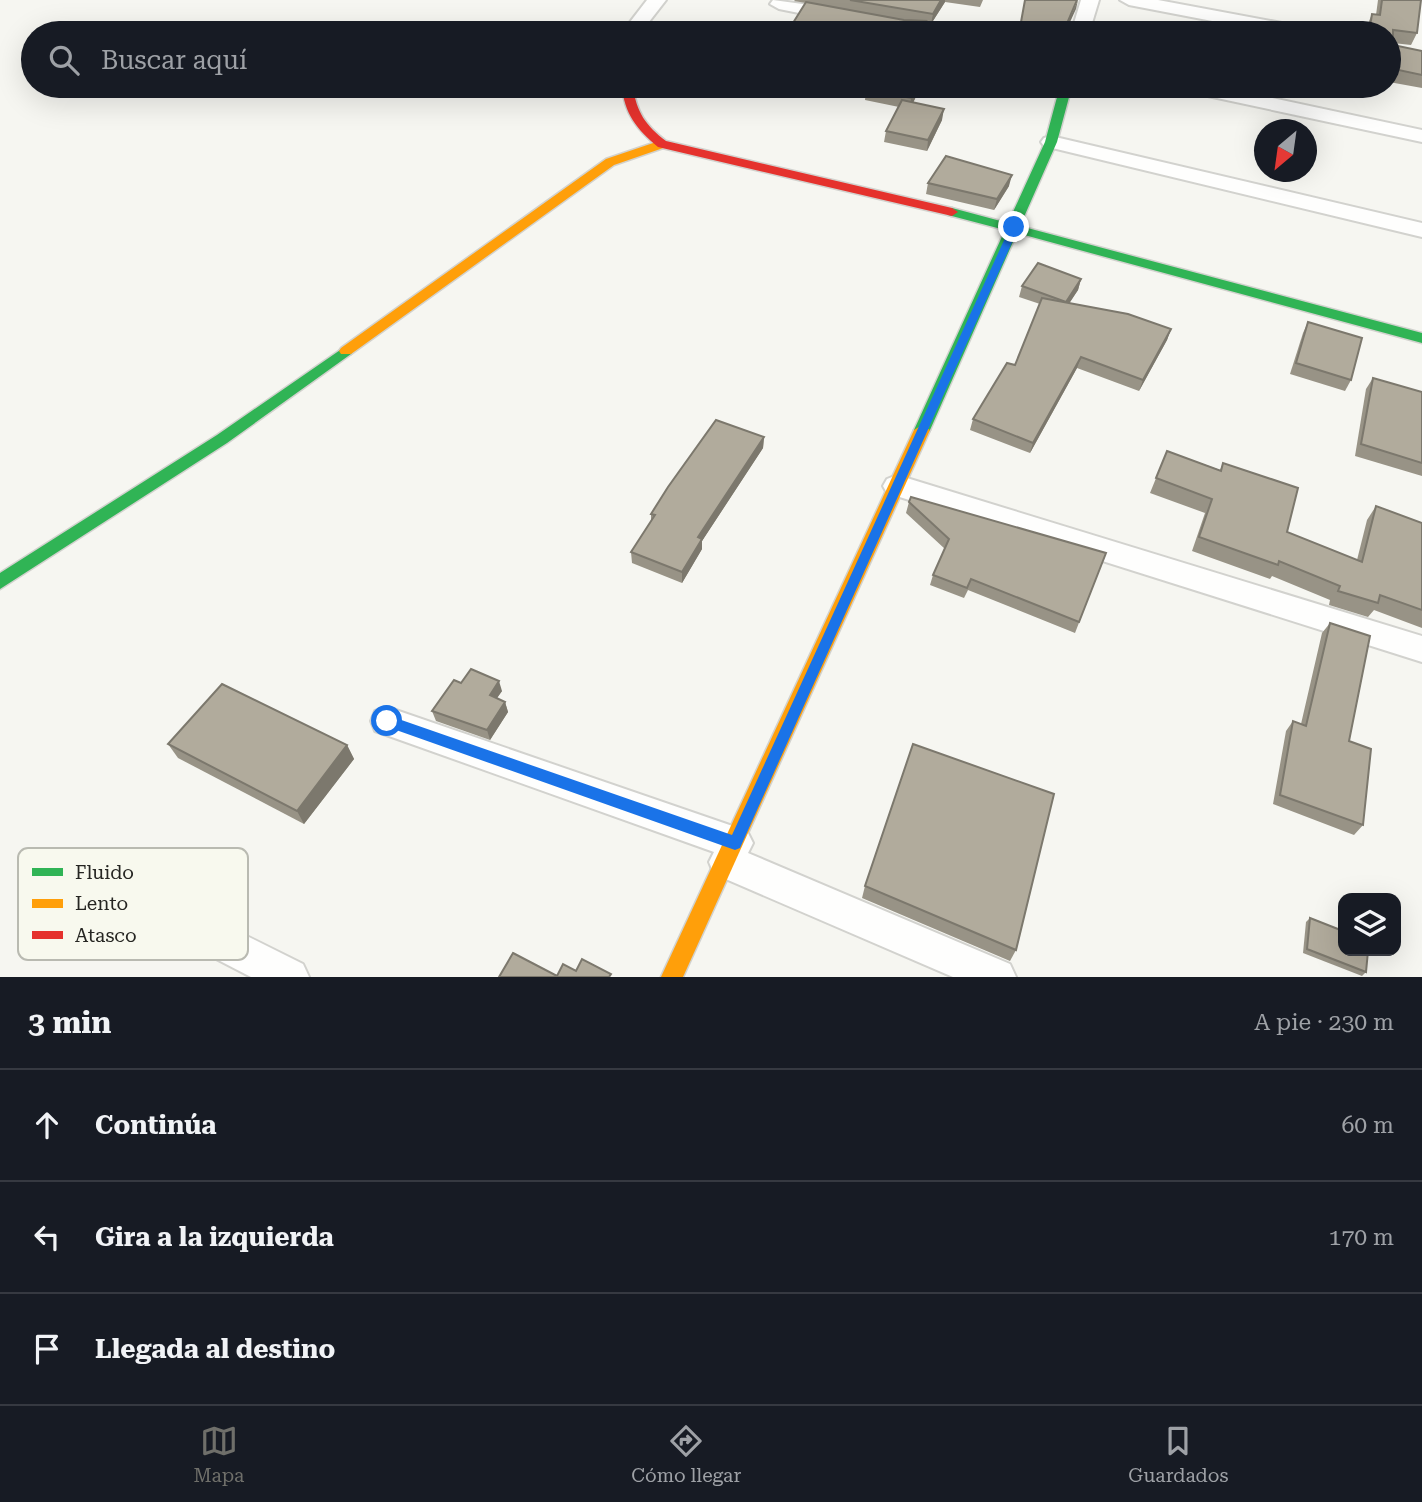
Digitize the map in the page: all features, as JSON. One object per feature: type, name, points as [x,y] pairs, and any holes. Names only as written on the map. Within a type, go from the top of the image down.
[{"type":"street","points":[[640,21],[657,0]]},
{"type":"street","points":[[1084,21],[1090,0]]},
{"type":"street","points":[[1129,0],[1240,21]]},
{"type":"street","points":[[779,4],[855,19]]},
{"type":"street","points":[[628,98],[636,125],[662,144],[1014,227],[1422,338]]},
{"type":"street","points":[[672,977],[731,853],[1014,227],[1051,142],[1063,98]]},
{"type":"street","points":[[1245,98],[1422,136]]},
{"type":"street","points":[[1051,142],[1422,230]]},
{"type":"street","points":[[0,582],[222,439],[610,162],[662,144]]},
{"type":"street","points":[[897,486],[1422,649]]},
{"type":"street","points":[[387,721],[731,853],[997,977]]},
{"type":"street","points":[[248,956],[290,977]]},
{"type":"building","points":[[850,0],[941,0],[933,14]]},
{"type":"building","points":[[1025,0],[1077,0],[1068,21],[1021,21]]},
{"type":"building","points":[[1382,0],[1421,0],[1417,33],[1401,31],[1401,21],[1371,21],[1372,14],[1380,15]]},
{"type":"building","points":[[806,2],[904,20],[926,21],[794,21]]},
{"type":"building","points":[[1401,47],[1422,51],[1422,75],[1401,71]]},
{"type":"building","points":[[902,100],[944,109],[928,140],[886,131]]},
{"type":"building","points":[[946,156],[1012,175],[997,199],[928,183]]},
{"type":"building","points":[[1038,263],[1081,279],[1066,302],[1022,286]]},
{"type":"building","points":[[1042,298],[1128,314],[1171,329],[1143,380],[1081,357],[1033,443],[973,419],[1007,363],[1015,365]]},
{"type":"building","points":[[1308,322],[1362,338],[1351,380],[1296,363]]},
{"type":"building","points":[[1373,378],[1422,392],[1422,463],[1361,444]]},
{"type":"building","points":[[716,420],[764,437],[698,537],[702,539],[682,572],[631,552],[655,515],[651,514],[668,487]]},
{"type":"building","points":[[1167,451],[1221,471],[1223,463],[1298,488],[1287,532],[1362,562],[1376,506],[1422,523],[1422,610],[1380,595],[1378,603],[1338,591],[1340,586],[1279,561],[1278,565],[1199,537],[1212,499],[1156,478]]},
{"type":"building","points":[[911,497],[1106,553],[1079,622],[971,579],[967,588],[933,575],[949,539],[909,502]]},
{"type":"building","points":[[1330,623],[1370,636],[1349,741],[1371,749],[1363,825],[1280,795],[1293,721],[1306,726]]},
{"type":"building","points":[[471,669],[499,681],[490,695],[505,702],[487,730],[432,711],[454,680],[461,683]]},
{"type":"building","points":[[222,684],[347,745],[297,811],[168,744]]},
{"type":"building","points":[[913,744],[1054,794],[1016,950],[865,886]]},
{"type":"building","points":[[1310,918],[1338,929],[1338,956],[1368,956],[1366,972],[1307,949]]},
{"type":"building","points":[[513,953],[557,976],[563,964],[576,971],[582,959],[611,974],[609,977],[499,977]]},
{"type":"traffic: fast","points":[[922,430],[1051,142],[1063,98]]},
{"type":"traffic: fast","points":[[952,212],[1422,338]]},
{"type":"traffic: fast","points":[[0,582],[222,439],[346,351]]},
{"type":"traffic: slow","points":[[346,351],[610,162],[662,144]]},
{"type":"traffic: slow","points":[[672,977],[922,430]]},
{"type":"traffic: jam","points":[[629,98],[637,120],[662,144],[952,212]]},
{"type":"route","points":[[387,721],[735,843],[1014,227]]}]
